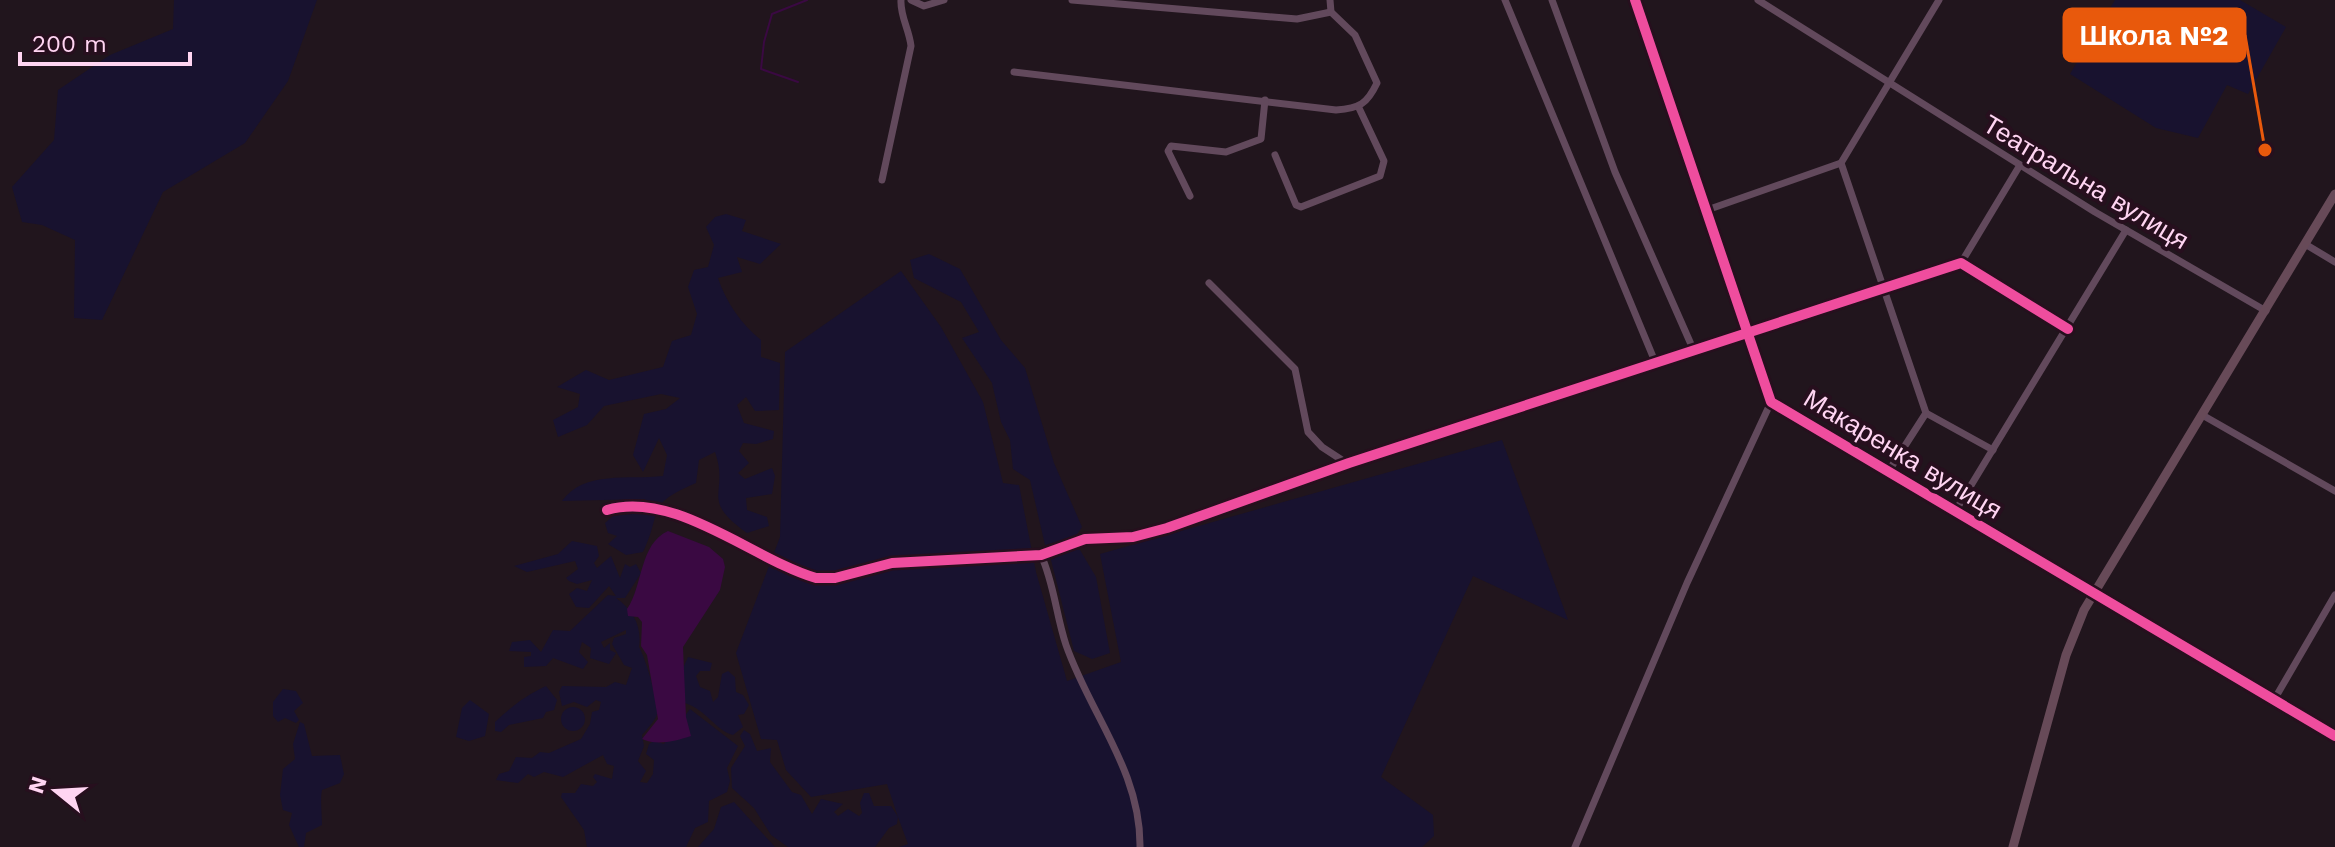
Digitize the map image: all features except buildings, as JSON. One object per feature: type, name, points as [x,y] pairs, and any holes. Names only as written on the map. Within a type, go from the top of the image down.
[{"type":"main road","points":[[2013,847],[2066,655],[2095,592],[2204,416],[2335,194]]},
{"type":"street","points":[[882,180],[911,46],[909,31],[900,12],[901,0]]},
{"type":"street","points":[[911,0],[924,6],[944,0]]},
{"type":"street","points":[[1072,0],[1297,19],[1331,12]]},
{"type":"street","points":[[1014,72],[1336,110],[1359,108],[1369,100],[1377,83],[1355,35],[1331,12],[1330,0]]},
{"type":"street","points":[[1505,0],[1656,364]]},
{"type":"street","points":[[1552,0],[1620,185],[1694,351]]},
{"type":"street","name":"Макаренка вулиця","points":[[1635,0],[1771,402],[1890,469],[2335,736]]},
{"type":"street","name":"Театральна вулиця","points":[[1758,0],[2126,230],[2266,311]]},
{"type":"street","points":[[1707,210],[1841,163],[1939,0]]},
{"type":"street","points":[[1190,196],[1168,151],[1171,146],[1226,152],[1261,139],[1265,100]]},
{"type":"street","points":[[1275,155],[1296,205],[1301,207],[1380,176],[1384,161],[1359,108]]},
{"type":"street","points":[[1841,163],[1926,413],[1993,450]]},
{"type":"street","points":[[607,510],[636,503],[666,512],[816,578],[835,578],[892,563],[1041,555],[1085,539],[1133,537],[1961,263],[2020,165]]},
{"type":"street","points":[[1956,510],[2126,230]]},
{"type":"street","points":[[2305,244],[2335,262]]},
{"type":"street","points":[[1961,263],[2068,329]]},
{"type":"street","points":[[1209,283],[1295,369],[1308,432],[1322,447],[1348,464]]},
{"type":"street","points":[[1575,847],[1687,583],[1771,402]]},
{"type":"street","points":[[1890,469],[1926,413]]},
{"type":"street","points":[[2204,416],[2335,491]]},
{"type":"street","points":[[1041,555],[1066,644],[1087,695],[1132,784],[1140,819],[1140,847]]},
{"type":"street","points":[[2274,700],[2335,595]]},
{"type":"shaded area","points":[[174,0],[317,0],[288,81],[245,143],[163,192],[102,320],[74,318],[75,240],[42,225],[22,222],[12,187],[54,140],[58,90],[110,55],[173,29]]},
{"type":"shaded area","points":[[2115,0],[2240,0],[2286,27],[2248,94],[2227,85],[2198,138],[2156,128],[2070,74]]},
{"type":"shaded area","points":[[726,214],[746,220],[742,231],[781,244],[760,264],[737,257],[742,272],[718,278],[735,312],[761,340],[761,357],[780,363],[779,410],[755,411],[746,397],[737,405],[744,423],[774,431],[773,439],[756,444],[743,443],[739,451],[749,463],[738,473],[745,479],[772,468],[775,476],[772,494],[746,498],[747,510],[767,517],[769,526],[747,533],[723,512],[718,496],[719,466],[715,452],[699,460],[696,483],[662,504],[643,552],[626,555],[608,544],[617,536],[608,533],[605,523],[613,516],[641,513],[645,499],[562,501],[571,491],[595,481],[663,476],[667,455],[659,438],[643,472],[633,455],[644,414],[666,409],[680,398],[661,394],[604,406],[587,425],[558,437],[553,420],[578,407],[580,394],[557,387],[586,370],[609,380],[663,367],[672,341],[691,335],[697,314],[688,287],[694,270],[708,267],[714,245],[706,227],[715,217]]},
{"type":"shaded area","points":[[929,254],[960,269],[1001,340],[1025,368],[1054,463],[1082,527],[1076,536],[1045,545],[1030,480],[1013,469],[1010,440],[1001,422],[992,383],[962,338],[979,332],[961,302],[914,278],[910,260]]},
{"type":"shaded area","points":[[901,271],[941,327],[983,402],[1003,483],[1019,485],[1036,572],[1067,681],[1121,662],[1100,554],[1502,440],[1568,620],[1473,576],[1381,777],[1433,815],[1434,836],[1422,847],[899,847],[908,844],[887,784],[811,797],[786,770],[777,740],[761,739],[736,653],[780,537],[785,352]]},
{"type":"shaded area","points":[[668,531],[709,547],[723,559],[725,567],[720,590],[683,647],[686,717],[691,736],[654,742],[642,739],[658,719],[647,655],[641,646],[642,622],[638,617],[628,616],[627,609],[652,546]]},
{"type":"shaded area","points":[[572,541],[597,546],[599,556],[594,563],[597,568],[611,556],[620,578],[625,564],[630,567],[636,564],[641,573],[625,598],[616,598],[632,613],[638,625],[639,647],[657,709],[655,719],[642,735],[644,746],[638,761],[646,771],[640,782],[647,783],[653,774],[654,760],[646,754],[649,744],[654,741],[664,744],[690,709],[738,746],[727,768],[730,781],[727,792],[709,801],[708,822],[695,828],[686,847],[587,847],[584,830],[561,797],[562,793],[575,793],[581,784],[593,786],[597,782],[593,777],[595,774],[612,779],[614,766],[607,764],[603,755],[563,777],[544,772],[534,777],[528,774],[518,783],[496,780],[499,774],[509,771],[516,757],[532,758],[540,752],[549,753],[581,739],[590,724],[592,712],[599,710],[601,702],[596,700],[587,707],[574,702],[562,706],[559,692],[562,686],[606,687],[615,682],[626,685],[632,668],[624,665],[612,644],[614,638],[626,634],[626,630],[601,642],[604,648],[610,643],[610,650],[616,653],[609,664],[590,658],[591,648],[582,642],[579,652],[588,662],[583,669],[553,658],[546,666],[524,667],[524,657],[531,656],[531,652],[509,651],[512,642],[530,640],[541,652],[553,630],[570,631],[608,595],[616,596],[609,586],[589,608],[576,607],[569,594],[577,588],[587,591],[592,580],[577,584],[566,578],[578,569],[575,561],[527,572],[514,566],[558,554]]},
{"type":"shaded area","points":[[1070,550],[1080,550],[1096,577],[1110,653],[1092,659],[1074,651],[1051,560]]},
{"type":"shaded area","points":[[688,657],[712,663],[710,671],[700,671],[696,676],[700,687],[710,691],[713,702],[718,697],[722,674],[728,671],[735,677],[736,692],[743,695],[749,705],[744,714],[738,715],[743,727],[733,735],[685,703],[680,675]]},
{"type":"shaded area","points":[[546,686],[557,700],[554,710],[546,712],[543,718],[509,725],[501,732],[495,731],[495,722]]},
{"type":"shaded area","points":[[283,689],[296,691],[303,703],[294,711],[299,720],[296,723],[285,718],[278,722],[273,716],[273,702]]},
{"type":"shaded area","points":[[470,700],[489,714],[485,736],[469,741],[456,737],[462,708]]},
{"type":"shaded area","points":[[573,707],[581,711],[585,719],[581,727],[573,731],[565,727],[561,719],[565,711]]},
{"type":"shaded area","points":[[300,722],[304,724],[312,756],[340,755],[344,774],[340,783],[322,790],[322,825],[306,833],[304,847],[299,847],[289,825],[292,813],[283,810],[280,795],[283,769],[295,759],[293,744]]},
{"type":"shaded area","points":[[744,730],[750,734],[757,751],[771,748],[770,762],[792,792],[801,795],[812,814],[821,799],[843,804],[834,812],[838,816],[848,809],[859,816],[864,793],[869,793],[874,806],[891,806],[898,817],[897,824],[889,828],[875,847],[788,847],[771,835],[754,808],[732,788],[731,768],[745,746],[740,736]]},
{"type":"shaded area","points":[[734,802],[775,847],[698,847],[714,829],[721,807]]},
{"type":"waterway","points":[[798,82],[761,69],[772,14],[807,0]]},
{"type":"cycle path","points":[[1635,0],[1771,402],[2335,736]]},
{"type":"cycle path","points":[[607,510],[633,506],[686,518],[816,578],[835,578],[892,563],[1041,555],[1085,539],[1133,537],[1167,528],[1349,463],[1961,263],[2068,329]]},
{"type":"place","name":"Школа №2","points":[[2265,150]]}]
